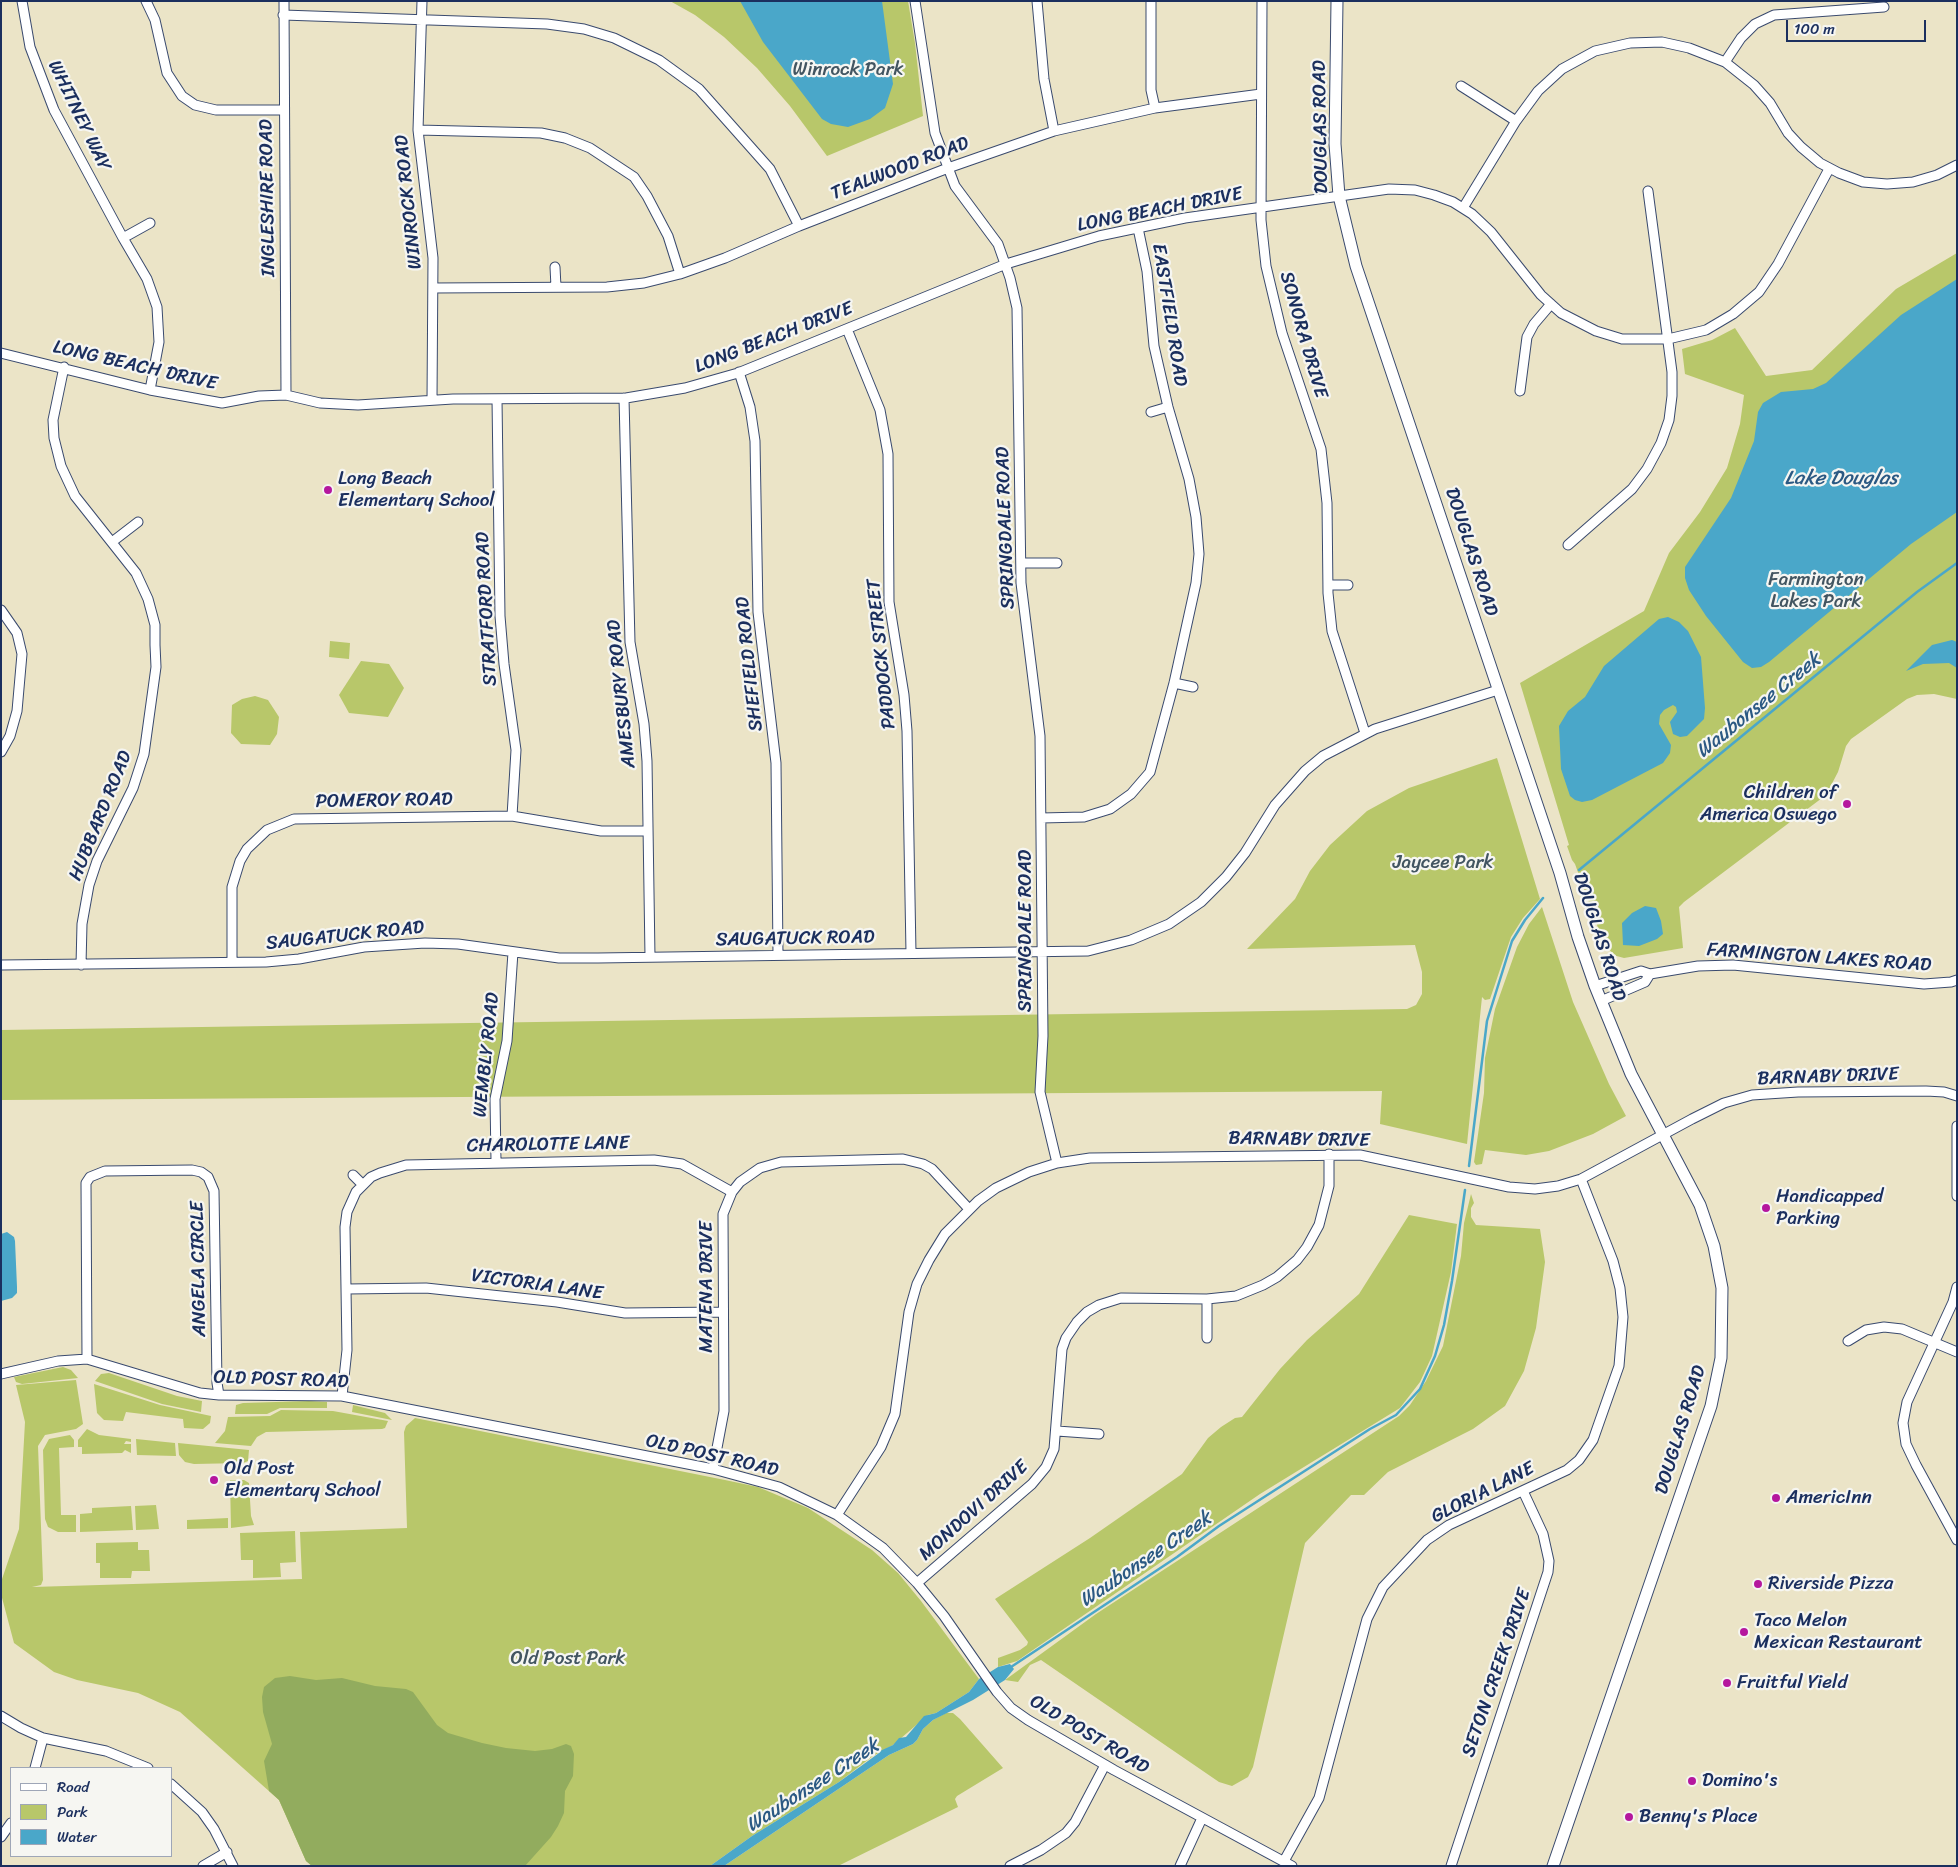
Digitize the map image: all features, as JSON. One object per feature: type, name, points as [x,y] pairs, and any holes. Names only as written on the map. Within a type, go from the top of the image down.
[{"type":"street","name":"WHITNEY WAY","points":[[22,1],[30,46],[49,98],[123,238],[147,279],[157,307],[159,342],[150,390]]},
{"type":"street","points":[[146,1],[155,20],[167,73],[182,96],[195,105],[216,110],[283,110]]},
{"type":"street","name":"INGLESHIRE ROAD","points":[[284,1],[283,110],[286,395]]},
{"type":"street","name":"WINROCK ROAD","points":[[422,1],[418,130],[431,230],[433,288],[432,400]]},
{"type":"street","name":"SPRINGDALE ROAD","points":[[915,1],[930,112],[948,168],[964,199],[992,233],[1006,264],[1015,294],[1019,327],[1023,609],[1037,704],[1041,818],[1042,1062],[1040,1092],[1057,1162]]},
{"type":"street","points":[[1037,1],[1044,79],[1054,131]]},
{"type":"street","points":[[1151,1],[1151,80],[1155,108]]},
{"type":"street","name":"SONORA DRIVE","points":[[1262,1],[1261,220],[1266,266],[1275,306],[1318,437],[1323,461],[1328,506],[1328,585],[1332,631],[1365,733]]},
{"type":"street","name":"DOUGLAS ROAD","points":[[1337,1],[1335,144],[1338,196],[1356,266],[1560,873],[1566,898],[1595,986],[1630,1074],[1700,1205],[1714,1246],[1723,1306],[1721,1358],[1711,1406],[1553,1866]]},
{"type":"street","points":[[1725,62],[1740,38],[1755,24],[1774,15],[1790,12],[1884,7]]},
{"type":"street","points":[[283,16],[554,25],[612,37],[637,48],[681,74],[699,89],[770,169],[799,226]]},
{"type":"street","points":[[1463,208],[1516,121],[1538,91],[1562,69],[1595,51],[1630,43],[1662,42],[1689,48],[1725,62],[1754,85],[1770,103],[1788,132],[1829,169],[1863,182],[1887,184],[1913,182],[1937,175],[1957,165]]},
{"type":"street","points":[[1461,86],[1516,121]]},
{"type":"street","name":"TEALWOOD ROAD","points":[[433,288],[556,288],[644,283],[680,274],[725,258],[799,226],[948,168],[1054,131],[1155,108],[1261,94]]},
{"type":"street","points":[[418,130],[540,133],[565,138],[590,148],[634,177],[647,196],[668,236],[680,274]]},
{"type":"street","name":"LONG BEACH DRIVE","points":[[1,353],[64,367],[150,390],[222,403],[259,396],[286,395],[320,403],[358,405],[432,400],[624,398],[685,388],[739,372],[1006,264],[1099,236],[1185,218],[1389,189],[1416,190],[1434,195],[1463,208],[1491,232],[1528,280],[1550,304],[1596,331],[1622,339],[1668,339],[1706,330],[1733,314],[1759,292],[1778,264],[1829,169]]},
{"type":"street","points":[[1568,545],[1632,488],[1647,468],[1661,443],[1669,420],[1672,396],[1668,339],[1648,191]]},
{"type":"street","points":[[123,238],[150,223]]},
{"type":"street","name":"EASTFIELD ROAD","points":[[1041,818],[1084,817],[1110,809],[1132,794],[1150,772],[1174,683],[1196,583],[1199,554],[1189,479],[1168,407],[1154,346],[1147,271],[1138,228]]},
{"type":"street","points":[[555,267],[556,288]]},
{"type":"street","points":[[1520,391],[1527,336],[1550,304]]},
{"type":"street","name":"PADDOCK STREET","points":[[847,329],[880,410],[888,454],[889,602],[904,695],[907,731],[910,953]]},
{"type":"street","name":"HUBBARD ROAD","points":[[64,367],[53,420],[54,438],[61,466],[75,496],[136,573],[148,599],[154,626],[156,667],[144,754],[140,767],[133,788],[97,861],[88,885],[82,924],[81,964]]},
{"type":"street","name":"SHEFIELD ROAD","points":[[739,372],[754,426],[758,620],[776,763],[778,955]]},
{"type":"street","name":"AMESBURY ROAD","points":[[624,398],[630,642],[644,729],[647,761],[650,957]]},
{"type":"street","name":"STRATFORD ROAD","points":[[497,399],[500,616],[504,664],[516,750],[512,816]]},
{"type":"street","name":"EASTFIELD ROAD","points":[[1151,412],[1168,407]]},
{"type":"street","points":[[112,542],[138,522]]},
{"type":"street","points":[[1021,563],[1057,563]]},
{"type":"street","points":[[1328,585],[1348,585]]},
{"type":"street","points":[[1,610],[17,633],[22,654],[17,711],[10,736],[1,752]]},
{"type":"street","points":[[1174,683],[1193,687]]},
{"type":"street","name":"SAUGATUCK ROAD","points":[[1,964],[232,962],[299,959],[364,947],[425,943],[458,944],[559,958],[1088,951],[1132,940],[1172,922],[1201,902],[1226,877],[1246,853],[1275,805],[1305,771],[1323,756],[1365,733],[1498,690]]},
{"type":"street","name":"POMEROY ROAD","points":[[232,962],[231,901],[235,871],[247,849],[267,830],[294,819],[314,817],[512,816],[601,831],[647,831]]},
{"type":"street","name":"WEMBLY ROAD","points":[[496,1161],[495,1098],[507,1041],[513,952]]},
{"type":"street","name":"FARMINGTON LAKES ROAD","points":[[1595,986],[1640,971],[1650,974],[1698,966],[1733,965],[1924,984],[1957,980]]},
{"type":"street","name":"FARMINGTON LAKES ROAD","points":[[1601,1001],[1645,982],[1650,974]]},
{"type":"street","name":"BARNABY DRIVE","points":[[837,1515],[881,1447],[895,1414],[907,1325],[921,1275],[942,1239],[969,1209],[996,1188],[1025,1173],[1057,1162],[1090,1158],[1368,1155],[1509,1187],[1535,1189],[1558,1186],[1582,1179],[1724,1103],[1752,1095],[1798,1092],[1926,1091],[1944,1092],[1957,1096]]},
{"type":"street","points":[[1957,1126],[1957,1196]]},
{"type":"street","name":"MONDOVI DRIVE","points":[[917,1583],[1032,1484],[1051,1458],[1057,1431],[1062,1350],[1070,1331],[1086,1312],[1104,1303],[1121,1298],[1207,1300],[1236,1296],[1257,1288],[1277,1277],[1297,1260],[1313,1237],[1324,1210],[1329,1186],[1328,1154]]},
{"type":"street","name":"MATENA DRIVE","points":[[713,1469],[724,1411],[722,1219],[726,1202],[732,1192],[749,1175],[771,1164],[903,1159],[923,1164],[932,1169],[969,1209]]},
{"type":"street","name":"CHAROLOTTE LANE","points":[[342,1396],[347,1362],[345,1227],[347,1212],[356,1192],[371,1177],[398,1166],[496,1161],[667,1161],[696,1171],[732,1192]]},
{"type":"street","name":"ANGELA CIRCLE","points":[[87,1359],[86,1183],[90,1177],[105,1171],[192,1170],[201,1172],[208,1177],[214,1191],[217,1384],[219,1395]]},
{"type":"street","points":[[353,1175],[363,1185]]},
{"type":"street","name":"GLORIA LANE","points":[[1284,1861],[1319,1798],[1367,1619],[1382,1587],[1427,1540],[1449,1525],[1567,1470],[1579,1460],[1587,1449],[1599,1424],[1621,1356],[1623,1318],[1620,1288],[1613,1261],[1582,1179]]},
{"type":"street","points":[[1957,1287],[1953,1302],[1907,1402],[1904,1412],[1903,1434],[1916,1465],[1957,1540]]},
{"type":"street","name":"VICTORIA LANE","points":[[347,1289],[426,1288],[557,1302],[625,1313],[723,1312]]},
{"type":"street","points":[[1207,1300],[1207,1338]]},
{"type":"street","points":[[1848,1341],[1866,1330],[1884,1327],[1902,1329],[1957,1352]]},
{"type":"street","name":"OLD POST ROAD","points":[[1,1374],[58,1361],[87,1359],[100,1361],[182,1389],[219,1395],[342,1396],[713,1469],[779,1488],[837,1515],[883,1548],[917,1583],[944,1616],[997,1692],[1012,1708],[1028,1720],[1105,1765],[1292,1866]]},
{"type":"street","points":[[1057,1431],[1099,1434]]},
{"type":"street","name":"SETON CREEK DRIVE","points":[[1452,1866],[1480,1774],[1548,1572],[1547,1549],[1543,1534],[1523,1491]]},
{"type":"street","points":[[1,1716],[43,1738],[106,1751],[146,1767]]},
{"type":"street","points":[[35,1767],[43,1738]]},
{"type":"street","points":[[1010,1866],[1041,1850],[1066,1833],[1075,1822],[1105,1765]]},
{"type":"street","points":[[172,1785],[202,1812],[234,1866]]},
{"type":"street","points":[[1180,1866],[1202,1818]]},
{"type":"street","points":[[1,1837],[10,1824]]},
{"type":"street","points":[[203,1866],[227,1852]]},
{"type":"green space","name":"Winrock Park","points":[[670,1],[908,1],[915,43],[923,116],[827,156],[790,106],[757,68],[724,37],[695,15]]},
{"type":"green space","name":"Farmington Lakes Park","points":[[1957,253],[1957,699],[1934,694],[1917,695],[1907,699],[1851,739],[1846,746],[1838,772],[1826,795],[1679,907],[1683,948],[1624,958],[1613,955],[1601,936],[1567,846],[1569,845],[1520,683],[1644,611],[1669,553],[1700,512],[1727,468],[1740,424],[1744,395],[1685,374],[1682,349],[1712,340],[1735,328],[1766,376],[1812,370],[1896,289]]},
{"type":"green space","points":[[330,641],[350,643],[349,659],[329,657]]},
{"type":"green space","points":[[361,661],[389,664],[404,688],[388,717],[349,713],[339,695]]},
{"type":"green space","points":[[255,696],[268,700],[279,717],[277,734],[270,745],[241,744],[231,733],[232,705],[242,699]]},
{"type":"green space","name":"Jaycee Park","points":[[1497,758],[1540,899],[1523,918],[1511,937],[1490,999],[1485,1000],[1482,997],[1467,1144],[1380,1124],[1382,1091],[1,1100],[1,1030],[1407,1009],[1416,1005],[1422,994],[1422,972],[1415,945],[1247,949],[1295,899],[1310,871],[1330,845],[1367,811],[1409,788]]},
{"type":"green space","points":[[1542,907],[1573,1002],[1609,1084],[1626,1116],[1593,1134],[1549,1151],[1526,1155],[1485,1150],[1482,1164],[1476,1165],[1474,1162],[1484,1093],[1485,1058],[1495,1009],[1517,947],[1529,924]]},
{"type":"green space","points":[[1471,1194],[1474,1203],[1471,1208],[1471,1217],[1476,1225],[1540,1229],[1545,1262],[1536,1328],[1524,1371],[1505,1406],[1473,1429],[1388,1472],[1364,1495],[1351,1495],[1305,1543],[1253,1767],[1248,1777],[1232,1786],[1219,1782],[1041,1660],[1030,1665],[1018,1682],[1005,1680],[1096,1614],[1399,1416],[1410,1405],[1426,1381],[1443,1346],[1461,1256],[1464,1223]]},
{"type":"green space","points":[[1409,1215],[1457,1224],[1451,1272],[1432,1356],[1420,1382],[1400,1408],[1260,1494],[1017,1661],[998,1667],[998,1658],[1020,1650],[1028,1642],[995,1599],[1090,1538],[1182,1474],[1208,1438],[1235,1418],[1242,1417],[1280,1369],[1307,1340],[1359,1294]]},
{"type":"green space","points":[[63,1367],[71,1370],[78,1378],[22,1384],[16,1382],[14,1377]]},
{"type":"green space","points":[[109,1373],[177,1396],[202,1401],[201,1412],[162,1404],[95,1381],[101,1374]]},
{"type":"green space","name":"Old Post Park","points":[[76,1380],[83,1424],[76,1429],[45,1435],[38,1446],[43,1580],[41,1585],[32,1587],[302,1579],[300,1532],[407,1528],[404,1432],[406,1426],[415,1418],[758,1487],[808,1508],[872,1550],[898,1573],[979,1679],[969,1692],[936,1713],[928,1715],[893,1745],[873,1756],[839,1782],[752,1836],[710,1866],[312,1866],[306,1861],[279,1800],[180,1712],[138,1693],[77,1680],[54,1672],[14,1643],[1,1594],[1,1582],[19,1529],[25,1422],[16,1385]]},
{"type":"green space","points":[[94,1384],[160,1405],[211,1416],[210,1423],[203,1429],[184,1428],[183,1419],[126,1412],[123,1421],[104,1420],[97,1413]]},
{"type":"green space","points":[[327,1402],[327,1408],[280,1408],[267,1414],[235,1414],[236,1405],[243,1403]]},
{"type":"green space","points":[[353,1405],[385,1413],[392,1420],[352,1412]]},
{"type":"green space","points":[[281,1410],[333,1411],[388,1421],[385,1428],[382,1429],[266,1432],[257,1437],[251,1446],[215,1443],[225,1431],[228,1417],[270,1416]]},
{"type":"green space","points":[[87,1429],[99,1435],[131,1439],[131,1442],[126,1441],[124,1444],[131,1444],[131,1453],[125,1450],[122,1453],[82,1454],[82,1447],[78,1447],[78,1440]]},
{"type":"green space","points":[[70,1435],[74,1440],[74,1447],[59,1448],[61,1515],[76,1515],[76,1532],[58,1532],[48,1527],[45,1519],[43,1450],[49,1439]]},
{"type":"green space","points":[[136,1439],[175,1443],[176,1456],[137,1455]]},
{"type":"green space","points":[[178,1443],[249,1450],[248,1461],[243,1463],[194,1464],[185,1462],[179,1455]]},
{"type":"green space","points":[[230,1480],[244,1480],[249,1483],[251,1516],[254,1525],[231,1528]]},
{"type":"green space","points":[[156,1505],[159,1529],[136,1530],[135,1506]]},
{"type":"green space","points":[[131,1506],[133,1530],[80,1532],[80,1514],[92,1513],[92,1508]]},
{"type":"green space","points":[[228,1518],[228,1528],[187,1529],[187,1520]]},
{"type":"green space","points":[[295,1531],[296,1562],[280,1563],[281,1577],[253,1578],[253,1560],[241,1560],[240,1533]]},
{"type":"green space","points":[[138,1542],[138,1550],[149,1550],[150,1571],[132,1571],[131,1578],[100,1578],[100,1563],[96,1563],[96,1543]]},
{"type":"green space","points":[[290,1676],[316,1680],[342,1678],[375,1686],[406,1689],[413,1692],[437,1725],[448,1733],[482,1743],[535,1751],[552,1749],[566,1744],[571,1746],[574,1754],[573,1776],[565,1791],[564,1813],[558,1826],[551,1837],[525,1866],[312,1866],[306,1861],[279,1800],[269,1791],[264,1761],[272,1744],[263,1712],[262,1697],[264,1687],[275,1678]]},
{"type":"green space","points":[[946,1713],[953,1713],[960,1719],[1003,1768],[957,1796],[955,1799],[958,1807],[838,1866],[724,1866],[889,1755],[913,1744],[923,1729],[933,1720]]},
{"type":"water","points":[[740,1],[882,1],[893,84],[885,108],[870,119],[848,127],[831,124],[822,119],[763,42]]},
{"type":"water","name":"Lake Douglas","points":[[1957,279],[1957,512],[1911,544],[1769,662],[1761,667],[1752,668],[1743,662],[1706,616],[1689,590],[1685,578],[1685,567],[1731,498],[1754,441],[1758,412],[1763,403],[1781,392],[1813,389],[1826,383],[1901,315]]},
{"type":"water","points":[[1668,617],[1679,622],[1688,631],[1701,657],[1705,708],[1704,719],[1687,736],[1680,737],[1673,734],[1670,722],[1677,712],[1676,707],[1673,705],[1664,710],[1660,715],[1659,724],[1671,745],[1670,753],[1663,763],[1592,800],[1582,802],[1575,800],[1570,796],[1561,769],[1559,726],[1568,711],[1585,697],[1604,666],[1659,619]]},
{"type":"water","points":[[1952,640],[1957,642],[1957,668],[1949,663],[1923,664],[1906,671],[1932,645]]},
{"type":"water","points":[[1645,906],[1656,908],[1663,934],[1657,939],[1639,946],[1623,945],[1622,923],[1632,913]]},
{"type":"water","points":[[7,1232],[14,1237],[15,1241],[17,1293],[12,1298],[1,1301],[1,1234]]},
{"type":"water","points":[[1010,1664],[1014,1669],[1005,1680],[973,1700],[933,1720],[923,1729],[913,1744],[889,1755],[724,1866],[710,1866],[752,1836],[839,1782],[880,1751],[893,1745],[899,1738],[906,1737],[924,1716],[936,1713],[969,1692],[979,1679],[998,1667]]},
{"type":"waterway","name":"Waubonsee Creek","points":[[1579,870],[1917,592],[1957,563]]},
{"type":"waterway","name":"Waubonsee Creek","points":[[1469,1166],[1487,1021],[1512,941],[1525,920],[1543,898]]},
{"type":"waterway","name":"Waubonsee Creek","points":[[1011,1667],[1177,1557],[1219,1526],[1370,1429],[1396,1415],[1420,1389],[1435,1356],[1444,1325],[1452,1281],[1465,1190]]},
{"type":"place","name":"Long Beach Elementary School","points":[[328,490]]},
{"type":"place","name":"Children of America Oswego","points":[[1847,804]]},
{"type":"place","name":"Handicapped Parking","points":[[1766,1208]]},
{"type":"place","name":"Old Post Elementary School","points":[[214,1480]]},
{"type":"place","name":"AmericInn","points":[[1776,1498]]},
{"type":"place","name":"Riverside Pizza","points":[[1758,1584]]},
{"type":"place","name":"Taco Melon Mexican Restaurant","points":[[1744,1632]]},
{"type":"place","name":"Fruitful Yield","points":[[1727,1683]]},
{"type":"place","name":"Domino's","points":[[1692,1781]]},
{"type":"place","name":"Benny's Place","points":[[1629,1817]]}]
